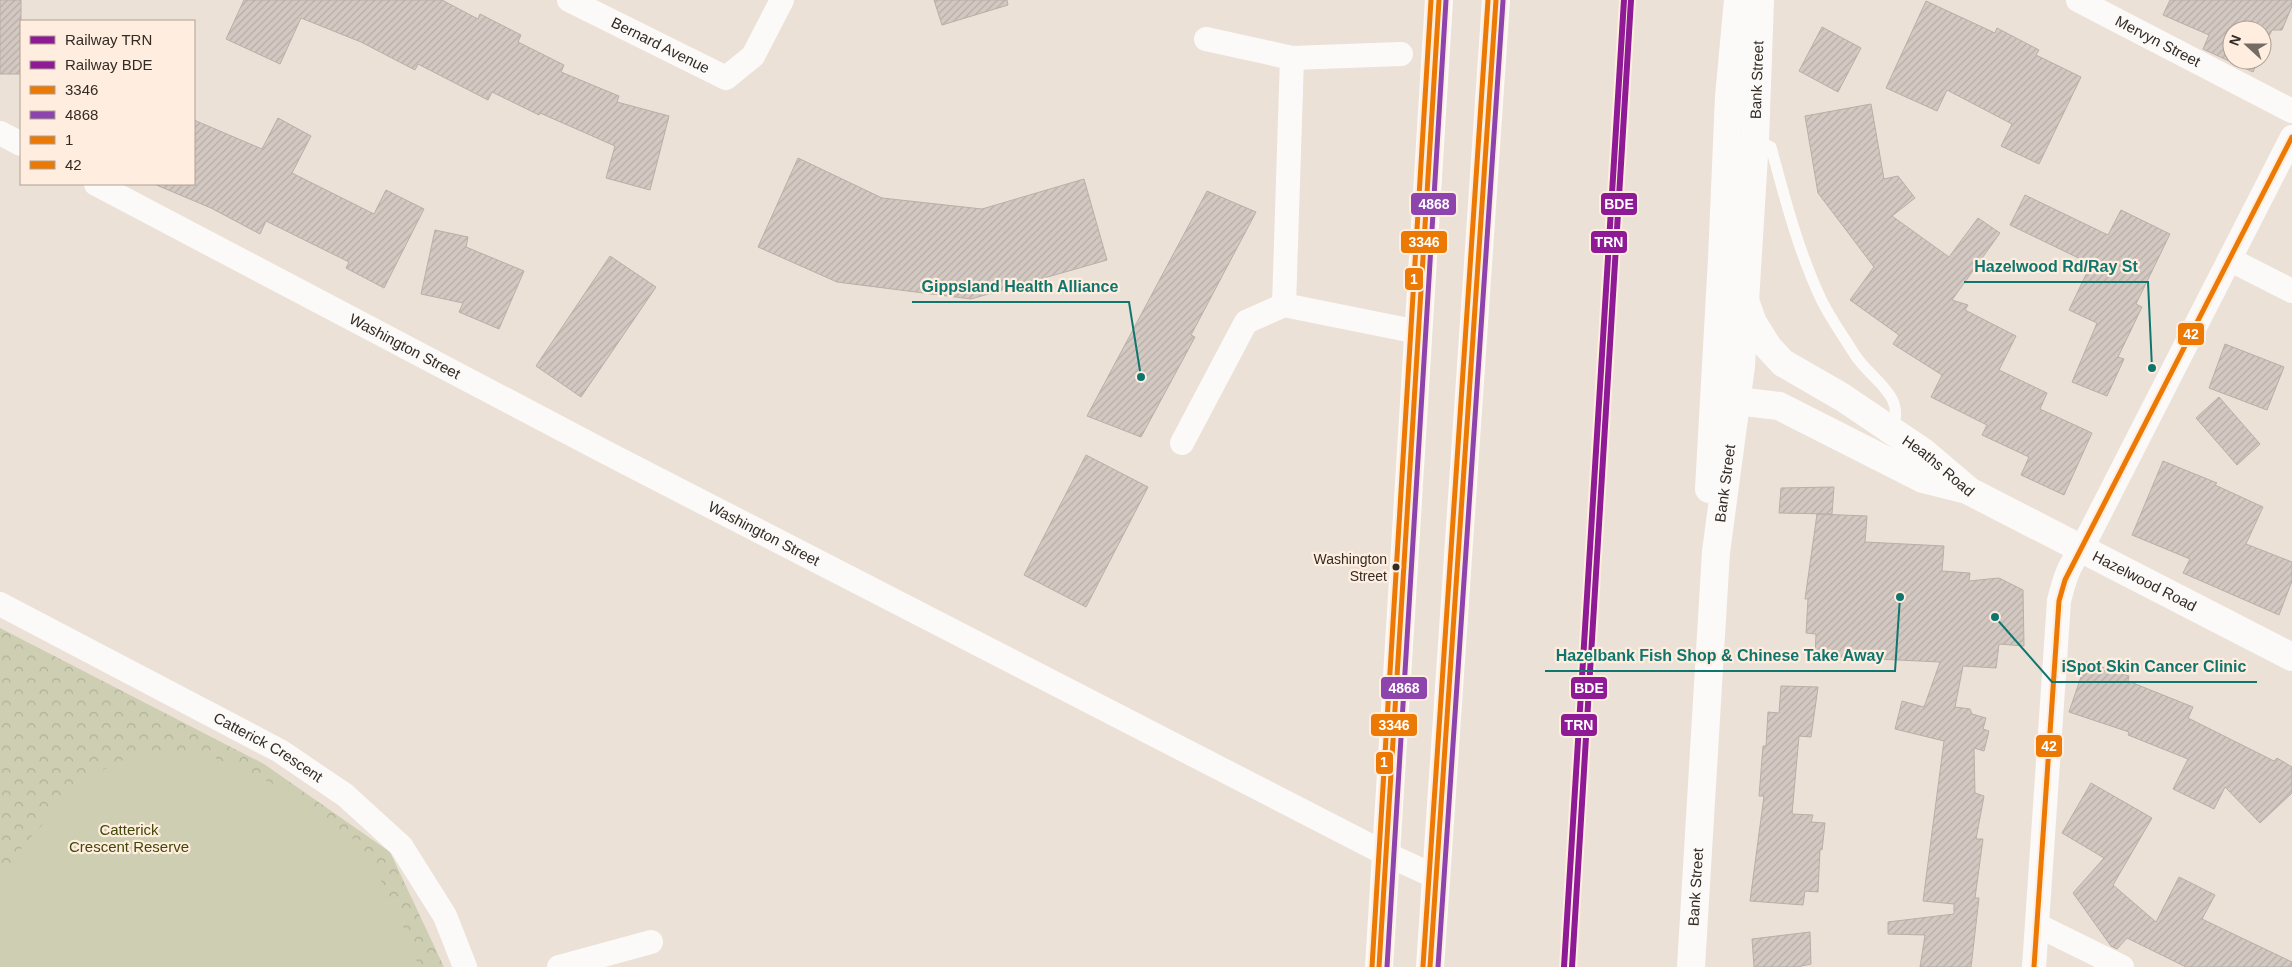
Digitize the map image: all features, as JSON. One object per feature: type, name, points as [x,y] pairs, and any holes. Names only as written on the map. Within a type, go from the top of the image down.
[{"type":"main road","points":[[1379,967],[1439,0]]},
{"type":"main road","points":[[1430,967],[1496,0]]},
{"type":"main road","points":[[1716,552],[1708,503],[1729,98],[1738,0]]},
{"type":"main road","name":"Bank Street","points":[[1690,967],[1716,552],[1741,366],[1755,139],[1760,0]]},
{"type":"main road","name":"Heaths Road","points":[[1744,298],[1753,323],[1768,347],[1783,363],[1842,397],[1922,451],[1969,491]]},
{"type":"main road","points":[[1715,382],[1741,366],[1783,363]]},
{"type":"main road","points":[[1715,382],[1737,401]]},
{"type":"main road","name":"Heaths Road","points":[[1737,401],[1779,406],[1922,479],[1969,491]]},
{"type":"main road","name":"Hazelwood Road","points":[[1969,491],[2080,550],[2292,657]]},
{"type":"street","name":"Bernard Avenue","points":[[569,0],[726,78],[752,56],[782,0]]},
{"type":"street","name":"Mervyn Street","points":[[2078,0],[2292,111]]},
{"type":"street","points":[[1206,39],[1292,58],[1401,54]]},
{"type":"street","points":[[1284,305],[1292,58]]},
{"type":"street","points":[[0,133],[20,143]]},
{"type":"street","points":[[2034,967],[2060,601],[2069,564],[2080,550],[2231,260],[2292,137]]},
{"type":"street","name":"Washington Street","points":[[98,185],[607,453],[1386,854],[1436,876]]},
{"type":"street","points":[[2231,260],[2292,292]]},
{"type":"street","points":[[1182,443],[1246,322],[1284,305],[1418,332]]},
{"type":"street","name":"Catterick Crescent","points":[[0,604],[280,751],[346,795],[401,846],[446,916],[465,967]]},
{"type":"street","points":[[2037,925],[2122,967]]},
{"type":"street","points":[[559,967],[651,942]]},
{"type":"lane","points":[[1755,139],[1771,147],[1796,240],[1822,301],[1857,357],[1894,400],[1897,419],[1892,431]]},
{"type":"green space","name":"Catterick Crescent Reserve","points":[[0,628],[264,764],[390,852],[444,967],[0,967]]},
{"type":"green space","name":"Catterick Crescent Reserve","points":[[158,754],[212,757],[247,771],[283,789],[319,817],[352,838],[364,851],[384,886],[419,967],[0,967],[0,878],[24,845],[83,780],[125,759]]},
{"type":"building","points":[[0,0],[21,0],[20,74],[0,74]]},
{"type":"building","points":[[244,0],[442,0],[478,19],[480,14],[521,35],[518,42],[564,65],[561,72],[619,96],[617,102],[669,116],[650,190],[606,178],[615,146],[540,113],[539,115],[492,92],[488,100],[418,64],[415,70],[361,42],[301,18],[280,64],[226,39]]},
{"type":"building","points":[[934,0],[1007,0],[1008,5],[942,25]]},
{"type":"building","points":[[2170,0],[2292,0],[2292,6],[2282,30],[2272,30],[2272,20],[2222,20],[2222,58],[2203,49],[2209,35],[2163,15]]},
{"type":"building","points":[[1926,1],[1995,33],[1997,28],[2039,50],[2036,55],[2081,77],[2039,164],[2001,146],[2012,124],[1947,90],[1937,111],[1886,88]]},
{"type":"building","points":[[1822,27],[1861,48],[1838,92],[1799,71]]},
{"type":"building","points":[[1871,104],[1884,179],[1898,176],[1915,198],[1892,216],[1949,257],[1978,218],[2000,233],[1952,300],[1968,305],[1965,310],[2016,336],[1999,370],[2047,393],[2040,409],[2092,433],[2064,495],[2021,475],[2029,457],[1982,435],[1987,425],[1931,397],[1942,375],[1893,344],[1899,335],[1850,300],[1874,267],[1818,193],[1805,116]]},
{"type":"building","points":[[278,118],[311,136],[292,173],[374,214],[386,190],[424,209],[384,288],[346,268],[349,262],[266,221],[260,234],[211,208],[156,185],[195,185],[195,120],[262,149]]},
{"type":"building","points":[[798,158],[882,198],[982,209],[1084,179],[1107,260],[971,299],[837,282],[758,247]]},
{"type":"building","points":[[1207,191],[1256,212],[1191,335],[1195,337],[1141,437],[1087,416]]},
{"type":"building","points":[[2025,195],[2108,235],[2121,210],[2170,234],[2136,304],[2142,307],[2118,357],[2124,359],[2107,396],[2072,382],[2097,323],[2069,310],[2091,264],[2010,225]]},
{"type":"building","points":[[435,230],[468,237],[466,247],[524,271],[499,329],[459,312],[463,303],[421,294]]},
{"type":"building","points":[[610,256],[656,287],[581,397],[536,366]]},
{"type":"building","points":[[2225,344],[2284,367],[2267,410],[2209,388]]},
{"type":"building","points":[[2219,397],[2260,444],[2237,465],[2196,418]]},
{"type":"building","points":[[1086,455],[1148,487],[1086,607],[1024,575]]},
{"type":"building","points":[[2163,461],[2217,483],[2215,485],[2263,507],[2246,544],[2292,562],[2292,581],[2279,615],[2183,573],[2190,559],[2132,535]]},
{"type":"building","points":[[1834,487],[1832,514],[1779,513],[1781,488]]},
{"type":"building","points":[[1817,514],[1867,516],[1865,542],[1944,546],[1942,571],[1970,573],[1969,581],[1999,578],[2023,590],[2024,646],[1999,644],[1996,668],[1963,666],[1955,707],[1970,709],[1972,714],[1986,718],[1983,729],[1989,731],[1984,751],[1974,748],[1975,793],[1984,796],[1976,839],[1983,839],[1975,898],[1979,898],[1971,967],[1920,967],[1925,935],[1888,934],[1888,922],[1954,914],[1954,904],[1923,901],[1944,741],[1895,729],[1902,701],[1924,707],[1940,662],[1815,656],[1816,634],[1806,633],[1808,599],[1805,599]]},
{"type":"building","points":[[2086,662],[2129,676],[2128,681],[2193,707],[2188,718],[2274,761],[2277,758],[2292,767],[2292,793],[2260,823],[2225,787],[2214,809],[2173,789],[2188,759],[2128,735],[2129,732],[2069,712]]},
{"type":"building","points":[[1781,686],[1818,687],[1811,737],[1799,736],[1792,814],[1813,815],[1811,822],[1825,823],[1822,850],[1820,849],[1818,892],[1805,891],[1803,905],[1750,901],[1764,796],[1759,796],[1763,746],[1766,746],[1768,712],[1779,713]]},
{"type":"building","points":[[2091,783],[2152,818],[2113,885],[2156,922],[2179,877],[2215,895],[2202,919],[2292,962],[2292,967],[2186,967],[2127,938],[2117,949],[2111,946],[2073,893],[2104,858],[2062,833]]},
{"type":"building","points":[[1810,932],[1811,964],[1797,967],[1754,967],[1752,939]]},
{"type":"rail line","name":"TRN","points":[[1564,967],[1624,0]]},
{"type":"rail line","name":"BDE","points":[[1572,967],[1631,0]]},
{"type":"transit line","name":"1","points":[[1372,967],[1431,0]]},
{"type":"transit line","name":"3346","points":[[1379,967],[1439,0]]},
{"type":"transit line","name":"4868","points":[[1387,967],[1446,0]]},
{"type":"transit line","name":"1","points":[[1423,966],[1488,0]]},
{"type":"transit line","name":"3346","points":[[1430,967],[1496,0]]},
{"type":"transit line","name":"4868","points":[[1438,967],[1503,1]]},
{"type":"transit line","name":"42","points":[[2034,967],[2059,601],[2065,580],[2292,137]]},
{"type":"place","name":"Hazelwood Rd/Ray St","points":[[2152,368]]},
{"type":"place","name":"Gippsland Health Alliance","points":[[1141,377]]},
{"type":"place","name":"Washington Street","points":[[1396,567]]},
{"type":"place","name":"Hazelbank Fish Shop & Chinese Take Away","points":[[1900,597]]},
{"type":"place","name":"iSpot Skin Cancer Clinic","points":[[1995,617]]}]
